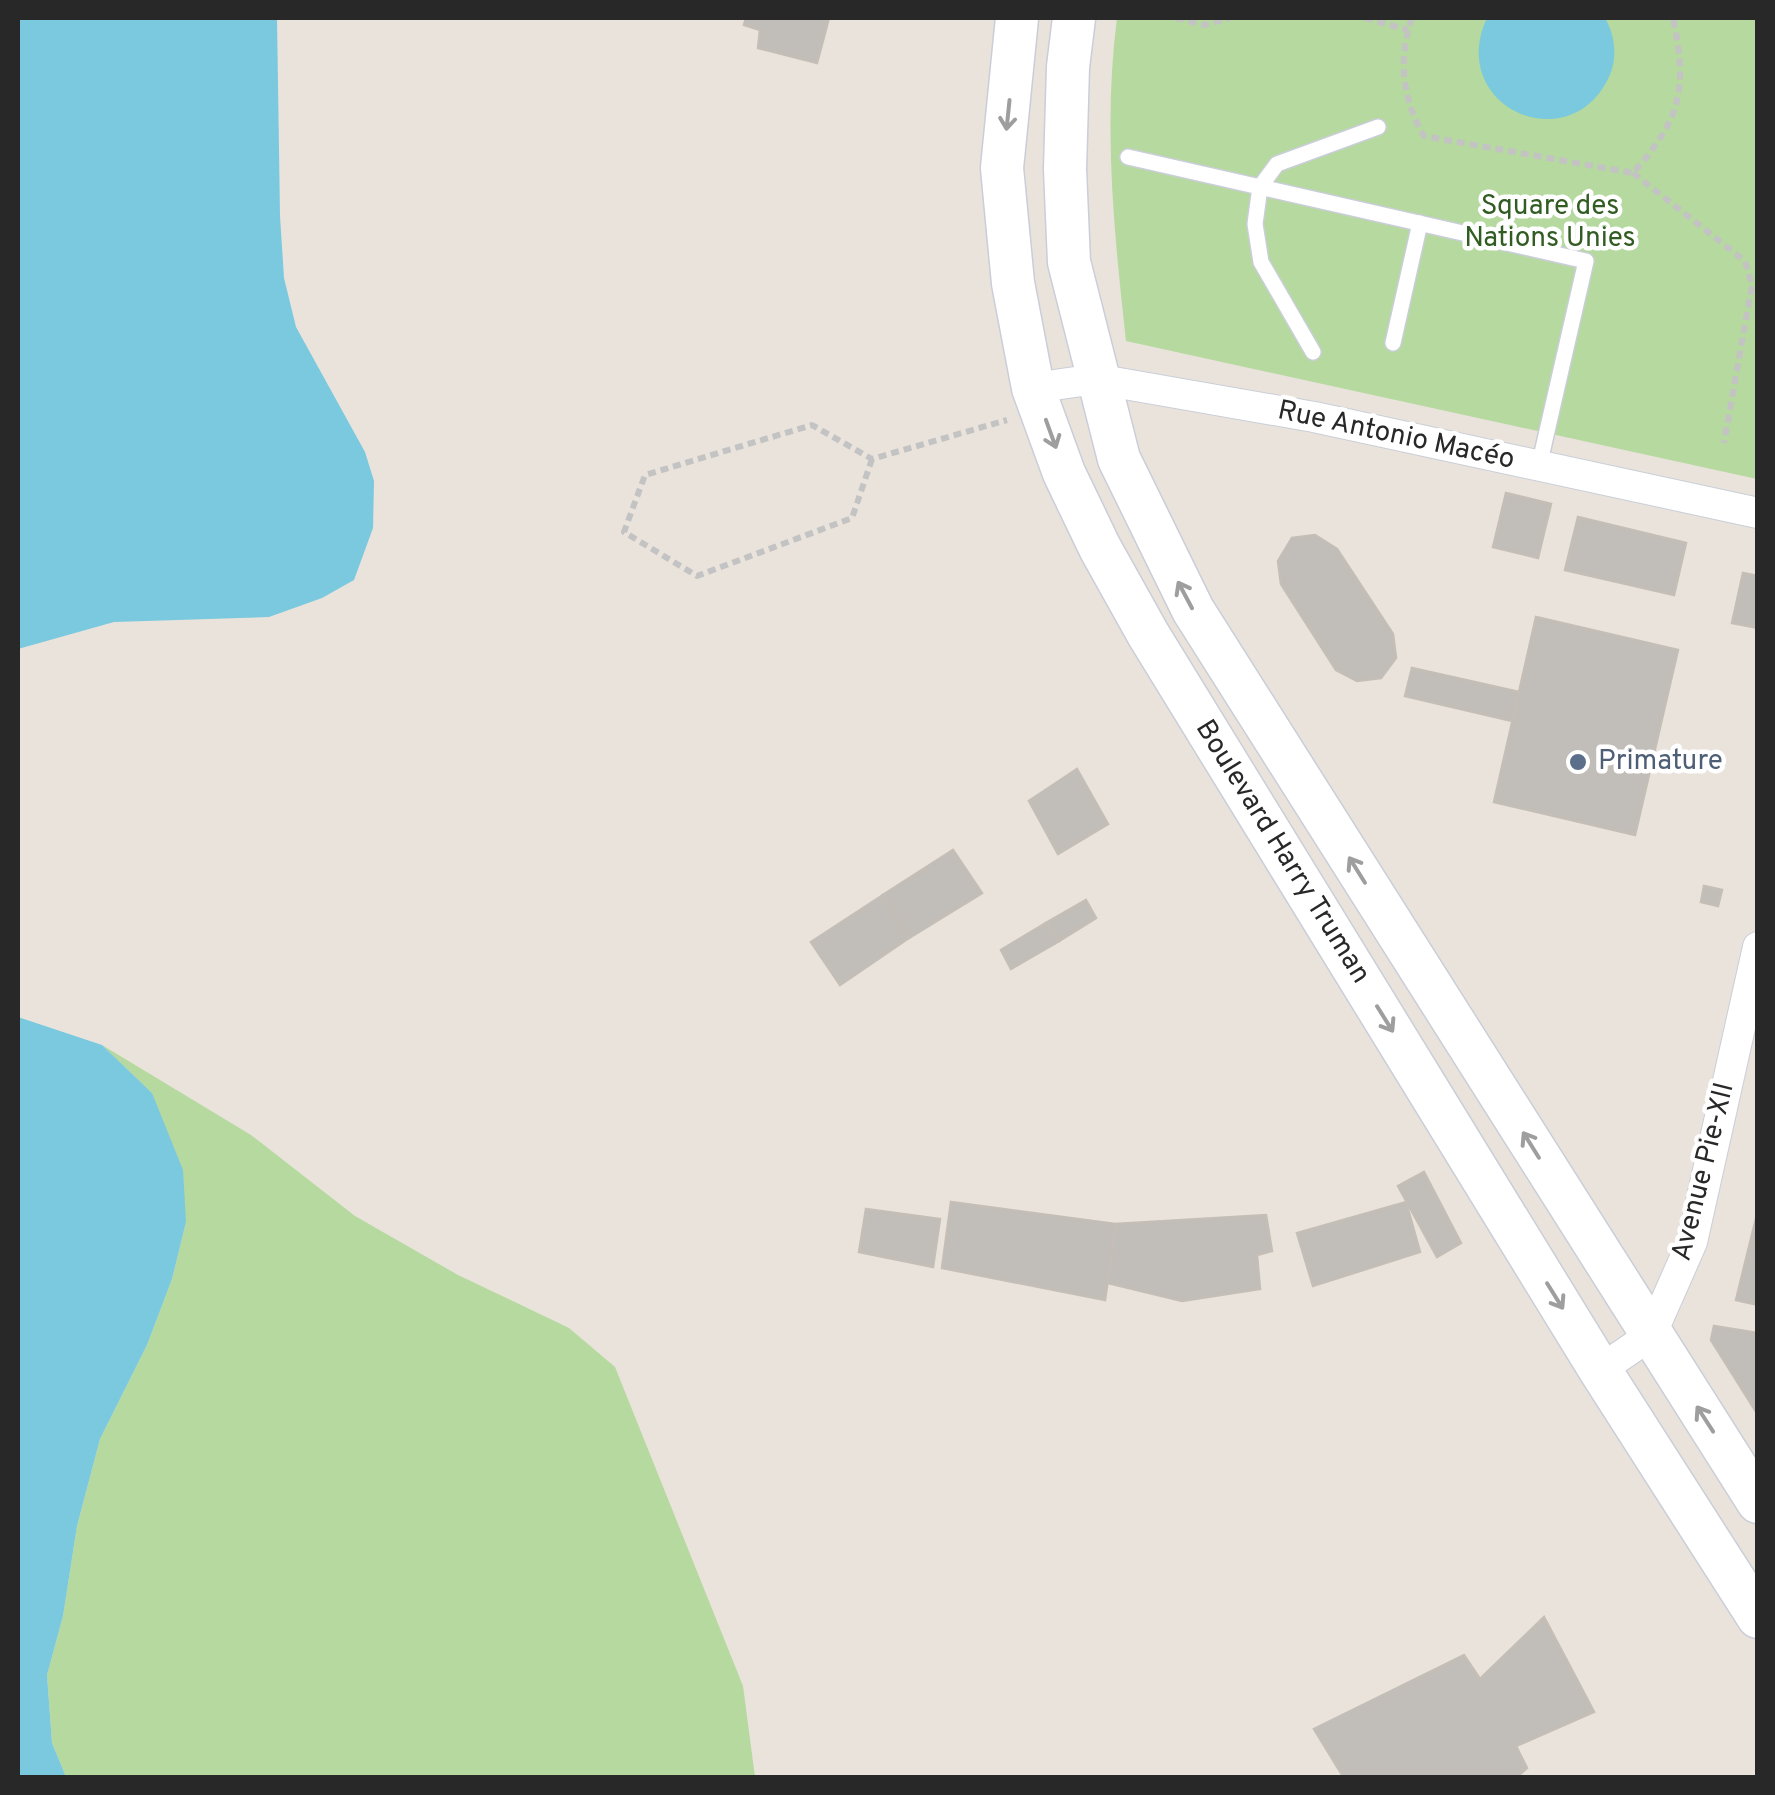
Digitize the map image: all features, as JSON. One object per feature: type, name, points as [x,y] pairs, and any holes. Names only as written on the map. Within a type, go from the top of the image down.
[{"type":"main road","name":"Boulevard Harry Truman","points":[[1017,18],[1002,168],[1013,284],[1038,399],[1064,472],[1148,634],[1600,1370],[1758,1617]]},
{"type":"main road","name":"Boulevard Harry Truman","points":[[1074,18],[1068,67],[1065,169],[1069,262],[1119,459],[1193,610],[1758,1502]]},
{"type":"street","name":"Rue Antonio Macéo","points":[[1038,399],[1096,378],[1314,418],[1758,513]]},
{"type":"street","name":"Avenue Pie-XII","points":[[1651,1335],[1692,1242],[1758,947]]},
{"type":"street","points":[[1600,1370],[1651,1335]]},
{"type":"lane","points":[[1313,352],[1261,262],[1255,224],[1260,187],[1277,164],[1378,126]]},
{"type":"lane","points":[[1128,157],[1586,261],[1539,466]]},
{"type":"lane","points":[[1393,343],[1420,223]]},
{"type":"path","points":[[1176,18],[1204,26],[1230,18]]},
{"type":"path","points":[[1365,18],[1408,30]]},
{"type":"path","points":[[1412,18],[1403,74],[1412,116],[1424,136],[1632,173],[1745,261],[1752,284],[1724,442]]},
{"type":"path","points":[[1632,173],[1659,144],[1676,109],[1683,62],[1674,18]]},
{"type":"path","points":[[872,459],[852,518],[697,576],[624,532],[646,475],[812,425],[872,459],[1038,399]]},
{"type":"green space","name":"Square des Nations Unies","points":[[1117,18],[1757,18],[1757,479],[1126,341],[1114,220],[1111,139]]},
{"type":"green space","points":[[102,1045],[251,1135],[355,1216],[458,1275],[569,1328],[615,1367],[743,1686],[755,1777],[66,1777],[52,1743],[47,1675],[63,1616],[77,1526],[100,1439],[147,1345],[172,1279],[186,1222],[152,1093]]},
{"type":"water","points":[[18,18],[277,18],[284,278],[296,327],[365,452],[374,481],[373,528],[354,580],[322,598],[269,617],[114,622],[18,649]]},
{"type":"water","points":[[1487,18],[1605,18],[1614,47],[1609,77],[1591,102],[1567,116],[1542,119],[1518,112],[1497,98],[1483,76],[1479,49]]},
{"type":"water","points":[[18,1017],[102,1045],[152,1093],[183,1170],[186,1222],[172,1279],[147,1345],[100,1439],[77,1526],[63,1616],[47,1675],[52,1743],[66,1777],[18,1777]]},
{"type":"building","points":[[746,18],[829,18],[817,63],[758,48],[760,30],[744,25]]},
{"type":"building","points":[[1506,493],[1551,504],[1538,558],[1493,547]]},
{"type":"building","points":[[1578,517],[1686,543],[1674,595],[1565,570]]},
{"type":"building","points":[[1315,535],[1337,549],[1393,634],[1396,658],[1381,678],[1357,681],[1336,670],[1281,584],[1278,561],[1292,538]]},
{"type":"building","points":[[1743,573],[1758,576],[1758,628],[1732,623]]},
{"type":"building","name":"Primature","points":[[1536,617],[1678,650],[1635,835],[1494,802]]},
{"type":"building","points":[[1412,668],[1519,692],[1512,721],[1405,696]]},
{"type":"building","points":[[1077,769],[1108,824],[1058,854],[1029,801]]},
{"type":"building","points":[[953,850],[982,893],[909,938],[883,895]]},
{"type":"building","points":[[1704,886],[1722,890],[1718,906],[1701,902]]},
{"type":"building","points":[[883,895],[909,938],[840,985],[811,942]]},
{"type":"building","points":[[1086,900],[1096,918],[1059,941],[1046,923]]},
{"type":"building","points":[[1046,923],[1059,941],[1011,969],[1001,950]]},
{"type":"building","points":[[1424,1172],[1461,1243],[1437,1257],[1398,1186]]},
{"type":"building","points":[[951,1202],[1116,1224],[1105,1300],[942,1268]]},
{"type":"building","points":[[1406,1202],[1420,1252],[1313,1286],[1297,1233]]},
{"type":"building","points":[[866,1209],[940,1219],[933,1267],[859,1252]]},
{"type":"building","points":[[1758,1210],[1758,1305],[1736,1300]]},
{"type":"building","points":[[1266,1215],[1272,1251],[1257,1255],[1260,1289],[1182,1301],[1108,1283],[1116,1224]]},
{"type":"building","points":[[1714,1326],[1758,1333],[1758,1415],[1711,1340]]},
{"type":"building","points":[[1544,1617],[1594,1712],[1516,1746],[1527,1768],[1516,1778],[1344,1778],[1314,1729],[1464,1655],[1480,1679]]},
{"type":"place","name":"Primature","points":[[1578,762]]}]
